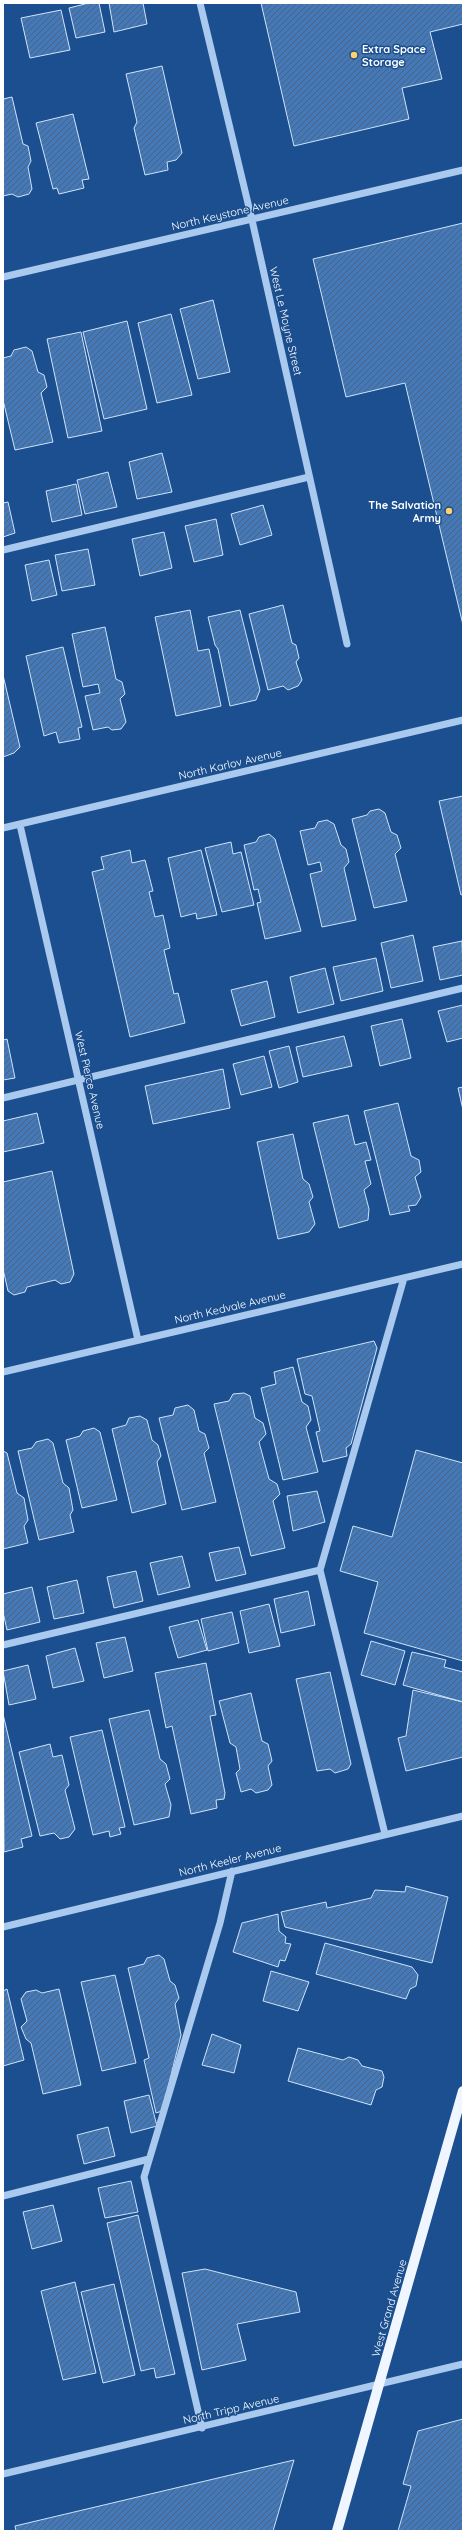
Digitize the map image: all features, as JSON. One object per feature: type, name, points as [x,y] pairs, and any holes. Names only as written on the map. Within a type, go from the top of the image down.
[{"type":"main road","name":"West Grand Avenue","points":[[337,2531],[463,2091]]},
{"type":"street","name":"West Le Moyne Street","points":[[200,3],[252,220],[347,644]]},
{"type":"street","name":"North Keystone Avenue","points":[[3,277],[463,170]]},
{"type":"street","points":[[3,550],[309,477]]},
{"type":"street","name":"North Karlov Avenue","points":[[3,828],[463,720]]},
{"type":"street","name":"West Pierce Avenue","points":[[20,824],[138,1340]]},
{"type":"street","points":[[3,1098],[463,988]]},
{"type":"street","name":"North Kedvale Avenue","points":[[3,1372],[463,1264]]},
{"type":"street","points":[[385,1834],[320,1570],[404,1278]]},
{"type":"street","points":[[3,1645],[320,1570]]},
{"type":"street","name":"North Keeler Avenue","points":[[3,1927],[463,1816]]},
{"type":"street","points":[[202,2428],[144,2177],[220,1923],[232,1871]]},
{"type":"street","points":[[3,2196],[149,2159]]},
{"type":"street","name":"North Tripp Avenue","points":[[3,2474],[378,2386],[463,2364]]},
{"type":"building","points":[[89,3],[99,3],[105,32],[76,38],[69,8]]},
{"type":"building","points":[[109,3],[143,3],[147,24],[114,32]]},
{"type":"building","name":"Extra Space Storage","points":[[261,3],[463,3],[463,24],[430,32],[442,79],[402,88],[409,119],[294,146]]},
{"type":"building","points":[[61,10],[70,50],[30,58],[21,18]]},
{"type":"building","points":[[162,66],[182,153],[176,160],[167,162],[168,170],[145,175],[134,128],[137,122],[126,74]]},
{"type":"building","points":[[12,97],[23,144],[28,146],[31,161],[28,167],[32,189],[29,194],[18,197],[12,194],[3,196],[3,99]]},
{"type":"building","points":[[73,114],[89,179],[82,180],[84,188],[59,194],[57,188],[53,189],[36,123]]},
{"type":"building","name":"The Salvation Army","points":[[463,223],[463,625],[405,383],[346,397],[313,259]]},
{"type":"building","points":[[213,300],[230,372],[198,379],[180,309]]},
{"type":"building","points":[[171,314],[192,395],[157,403],[138,323]]},
{"type":"building","points":[[127,321],[147,409],[104,419],[83,332]]},
{"type":"building","points":[[81,332],[102,431],[68,438],[47,339]]},
{"type":"building","points":[[26,347],[32,351],[38,372],[44,375],[47,387],[41,393],[53,442],[15,450],[3,400],[3,358],[11,356],[14,350]]},
{"type":"building","points":[[162,453],[172,492],[137,499],[129,462]]},
{"type":"building","points":[[108,472],[117,507],[85,514],[77,480]]},
{"type":"building","points":[[76,484],[82,515],[52,522],[46,491]]},
{"type":"building","points":[[8,502],[15,533],[3,537],[3,503]]},
{"type":"building","points":[[263,505],[272,535],[240,545],[231,514]]},
{"type":"building","points":[[216,519],[223,555],[194,562],[185,526]]},
{"type":"building","points":[[164,532],[172,568],[140,576],[132,539]]},
{"type":"building","points":[[88,549],[95,585],[62,591],[55,555]]},
{"type":"building","points":[[49,560],[57,595],[32,601],[25,565]]},
{"type":"building","points":[[283,605],[292,643],[296,645],[299,658],[296,662],[302,680],[298,686],[288,690],[283,686],[268,690],[249,614]]},
{"type":"building","points":[[190,610],[198,651],[209,649],[221,706],[176,716],[155,617]]},
{"type":"building","points":[[240,610],[260,690],[256,700],[230,706],[218,649],[215,645],[208,617]]},
{"type":"building","points":[[105,627],[116,679],[122,682],[125,694],[120,699],[126,722],[121,729],[112,730],[108,727],[93,730],[85,696],[100,693],[98,684],[83,687],[72,634]]},
{"type":"building","points":[[63,647],[82,727],[78,728],[80,739],[59,743],[56,732],[44,736],[26,656]]},
{"type":"building","points":[[3,675],[20,747],[14,753],[3,757]]},
{"type":"building","points":[[463,796],[463,894],[461,895],[439,801]]},
{"type":"building","points":[[379,809],[385,813],[391,832],[397,835],[401,848],[395,854],[407,901],[374,908],[352,819],[367,815],[370,811]]},
{"type":"building","points":[[327,820],[334,824],[341,845],[346,849],[349,862],[344,868],[356,920],[322,927],[310,874],[322,871],[320,862],[308,865],[300,831],[315,828],[318,822]]},
{"type":"building","points":[[269,834],[275,839],[301,931],[265,939],[257,903],[261,902],[258,889],[254,890],[244,845],[256,842],[259,837]]},
{"type":"building","points":[[231,842],[233,854],[241,852],[254,905],[222,912],[205,848]]},
{"type":"building","points":[[130,850],[132,863],[145,860],[153,891],[149,892],[155,917],[163,915],[170,948],[164,950],[174,994],[178,993],[185,1023],[130,1037],[92,872],[104,869],[101,857]]},
{"type":"building","points":[[201,850],[217,915],[197,919],[196,913],[181,917],[168,858]]},
{"type":"building","points":[[413,935],[423,981],[391,988],[381,943]]},
{"type":"building","points":[[462,941],[463,975],[440,980],[433,947]]},
{"type":"building","points":[[376,958],[383,991],[341,1001],[333,967]]},
{"type":"building","points":[[325,968],[334,1004],[298,1013],[290,977]]},
{"type":"building","points":[[267,981],[275,1017],[241,1026],[231,990]]},
{"type":"building","points":[[463,1005],[463,1038],[447,1042],[438,1011]]},
{"type":"building","points":[[402,1019],[411,1058],[380,1066],[371,1026]]},
{"type":"building","points":[[344,1036],[352,1066],[303,1077],[296,1047]]},
{"type":"building","points":[[7,1039],[15,1078],[3,1080],[3,1040]]},
{"type":"building","points":[[289,1046],[298,1082],[279,1088],[269,1051]]},
{"type":"building","points":[[264,1056],[272,1087],[241,1095],[233,1064]]},
{"type":"building","points":[[223,1069],[230,1108],[153,1124],[145,1086]]},
{"type":"building","points":[[463,1087],[463,1110],[458,1088]]},
{"type":"building","points":[[398,1103],[411,1156],[419,1160],[421,1172],[415,1177],[421,1197],[416,1205],[408,1206],[410,1211],[390,1215],[364,1111]]},
{"type":"building","points":[[37,1113],[44,1143],[3,1152],[3,1121]]},
{"type":"building","points":[[348,1115],[355,1145],[366,1142],[371,1160],[365,1161],[371,1184],[364,1190],[369,1209],[368,1220],[339,1228],[313,1123]]},
{"type":"building","points":[[293,1134],[303,1179],[309,1184],[313,1197],[309,1202],[315,1224],[309,1232],[278,1239],[257,1142]]},
{"type":"building","points":[[52,1171],[74,1274],[70,1282],[61,1284],[55,1280],[27,1287],[25,1292],[14,1295],[8,1291],[3,1269],[3,1182]]},
{"type":"building","points":[[374,1341],[377,1348],[351,1444],[346,1448],[347,1456],[323,1462],[316,1432],[320,1431],[312,1396],[305,1394],[297,1359]]},
{"type":"building","points":[[293,1367],[302,1402],[308,1406],[311,1420],[306,1427],[318,1472],[283,1480],[261,1388],[276,1384],[274,1372]]},
{"type":"building","points":[[244,1393],[250,1396],[255,1418],[263,1423],[266,1434],[259,1442],[269,1479],[277,1484],[280,1494],[273,1501],[285,1548],[251,1556],[214,1404],[229,1401],[233,1394]]},
{"type":"building","points":[[188,1405],[194,1410],[199,1431],[205,1434],[209,1448],[204,1453],[216,1502],[182,1510],[159,1418],[173,1415],[175,1408]]},
{"type":"building","points":[[140,1416],[147,1420],[152,1440],[158,1445],[161,1456],[157,1462],[166,1504],[132,1513],[112,1429],[126,1425],[129,1418]]},
{"type":"building","points":[[94,1428],[100,1432],[117,1500],[82,1508],[66,1440],[80,1436],[83,1431]]},
{"type":"building","points":[[48,1439],[53,1443],[63,1483],[69,1488],[73,1510],[70,1515],[74,1532],[39,1540],[18,1451],[32,1448],[36,1442]]},
{"type":"building","points":[[416,1450],[463,1463],[463,1661],[364,1633],[378,1582],[340,1571],[353,1526],[392,1537]]},
{"type":"building","points":[[3,1451],[7,1453],[17,1493],[24,1498],[28,1520],[24,1526],[28,1543],[3,1549]]},
{"type":"building","points":[[317,1491],[325,1522],[293,1531],[287,1496]]},
{"type":"building","points":[[239,1547],[246,1574],[216,1581],[209,1553]]},
{"type":"building","points":[[182,1556],[190,1587],[158,1595],[150,1563]]},
{"type":"building","points":[[136,1571],[143,1601],[114,1608],[107,1577]]},
{"type":"building","points":[[77,1580],[84,1613],[54,1619],[47,1587]]},
{"type":"building","points":[[32,1587],[40,1622],[7,1630],[3,1612],[3,1594]]},
{"type":"building","points":[[308,1591],[315,1625],[281,1633],[274,1599]]},
{"type":"building","points":[[269,1604],[280,1646],[249,1653],[240,1611]]},
{"type":"building","points":[[232,1612],[239,1643],[208,1651],[201,1619]]},
{"type":"building","points":[[198,1620],[207,1650],[178,1658],[169,1627]]},
{"type":"building","points":[[125,1637],[133,1671],[104,1678],[96,1643]]},
{"type":"building","points":[[371,1641],[405,1651],[395,1685],[361,1675]]},
{"type":"building","points":[[75,1648],[84,1681],[53,1688],[46,1656]]},
{"type":"building","points":[[412,1652],[446,1660],[444,1667],[463,1672],[463,1702],[403,1685]]},
{"type":"building","points":[[206,1663],[216,1715],[210,1716],[225,1793],[224,1799],[216,1800],[217,1808],[191,1814],[172,1726],[166,1728],[155,1673]]},
{"type":"building","points":[[28,1665],[36,1699],[9,1705],[3,1671]]},
{"type":"building","points":[[330,1672],[351,1764],[348,1769],[335,1773],[330,1769],[317,1771],[296,1679]]},
{"type":"building","points":[[413,1690],[463,1702],[463,1757],[406,1771],[398,1738],[406,1736]]},
{"type":"building","points":[[251,1693],[262,1741],[268,1744],[272,1761],[268,1766],[272,1785],[268,1790],[256,1793],[251,1789],[241,1792],[236,1773],[240,1769],[236,1747],[230,1743],[219,1701]]},
{"type":"building","points":[[149,1710],[160,1759],[166,1764],[170,1779],[165,1784],[171,1805],[169,1817],[134,1825],[109,1719]]},
{"type":"building","points":[[3,1714],[32,1836],[21,1839],[23,1847],[4,1852]]},
{"type":"building","points":[[102,1730],[125,1827],[119,1828],[121,1834],[110,1837],[109,1831],[93,1835],[70,1737]]},
{"type":"building","points":[[50,1744],[53,1757],[62,1755],[69,1785],[65,1790],[75,1829],[69,1837],[60,1839],[54,1833],[40,1836],[19,1752]]},
{"type":"building","points":[[406,1886],[448,1897],[432,1963],[285,1927],[281,1912],[326,1902],[327,1908],[371,1898],[375,1890],[405,1892]]},
{"type":"building","points":[[278,1914],[279,1931],[286,1937],[285,1943],[291,1944],[285,1961],[280,1960],[278,1967],[233,1952],[242,1923]]},
{"type":"building","points":[[325,1943],[412,1967],[418,1975],[416,1986],[410,1989],[406,1999],[316,1974]]},
{"type":"building","points":[[159,1955],[164,1959],[170,1981],[175,1985],[179,1998],[175,2004],[181,2035],[162,2111],[156,2113],[144,2060],[149,2058],[128,1968],[144,1964],[147,1958]]},
{"type":"building","points":[[271,1971],[309,1982],[298,2011],[263,2001]]},
{"type":"building","points":[[115,1975],[136,2063],[102,2071],[81,1982]]},
{"type":"building","points":[[7,1989],[24,2060],[3,2066],[3,1991]]},
{"type":"building","points":[[59,1989],[81,2085],[43,2094],[31,2043],[26,2039],[21,2027],[27,2021],[21,1999],[26,1992],[36,1990],[42,1993]]},
{"type":"building","points":[[212,2034],[241,2045],[234,2073],[202,2065]]},
{"type":"building","points":[[298,2048],[343,2060],[349,2057],[358,2060],[362,2066],[382,2071],[384,2077],[382,2087],[376,2090],[371,2105],[288,2081]]},
{"type":"building","points":[[149,2095],[157,2126],[131,2133],[124,2101]]},
{"type":"building","points":[[108,2127],[115,2156],[84,2164],[77,2135]]},
{"type":"building","points":[[131,2181],[138,2212],[105,2218],[98,2188]]},
{"type":"building","points":[[53,2205],[62,2241],[32,2249],[23,2212]]},
{"type":"building","points":[[138,2215],[175,2374],[156,2378],[154,2368],[141,2371],[107,2223]]},
{"type":"building","points":[[205,2269],[296,2292],[300,2312],[237,2324],[246,2360],[202,2370],[182,2273]]},
{"type":"building","points":[[75,2282],[96,2373],[63,2380],[41,2291]]},
{"type":"building","points":[[114,2284],[135,2375],[103,2383],[81,2292]]},
{"type":"building","points":[[463,2419],[463,2531],[398,2531],[411,2486],[403,2484],[418,2431]]},
{"type":"building","points":[[294,2460],[273,2531],[16,2531],[15,2526]]},
{"type":"place","name":"Extra Space Storage","points":[[354,55]]},
{"type":"place","name":"The Salvation Army","points":[[449,511]]}]
